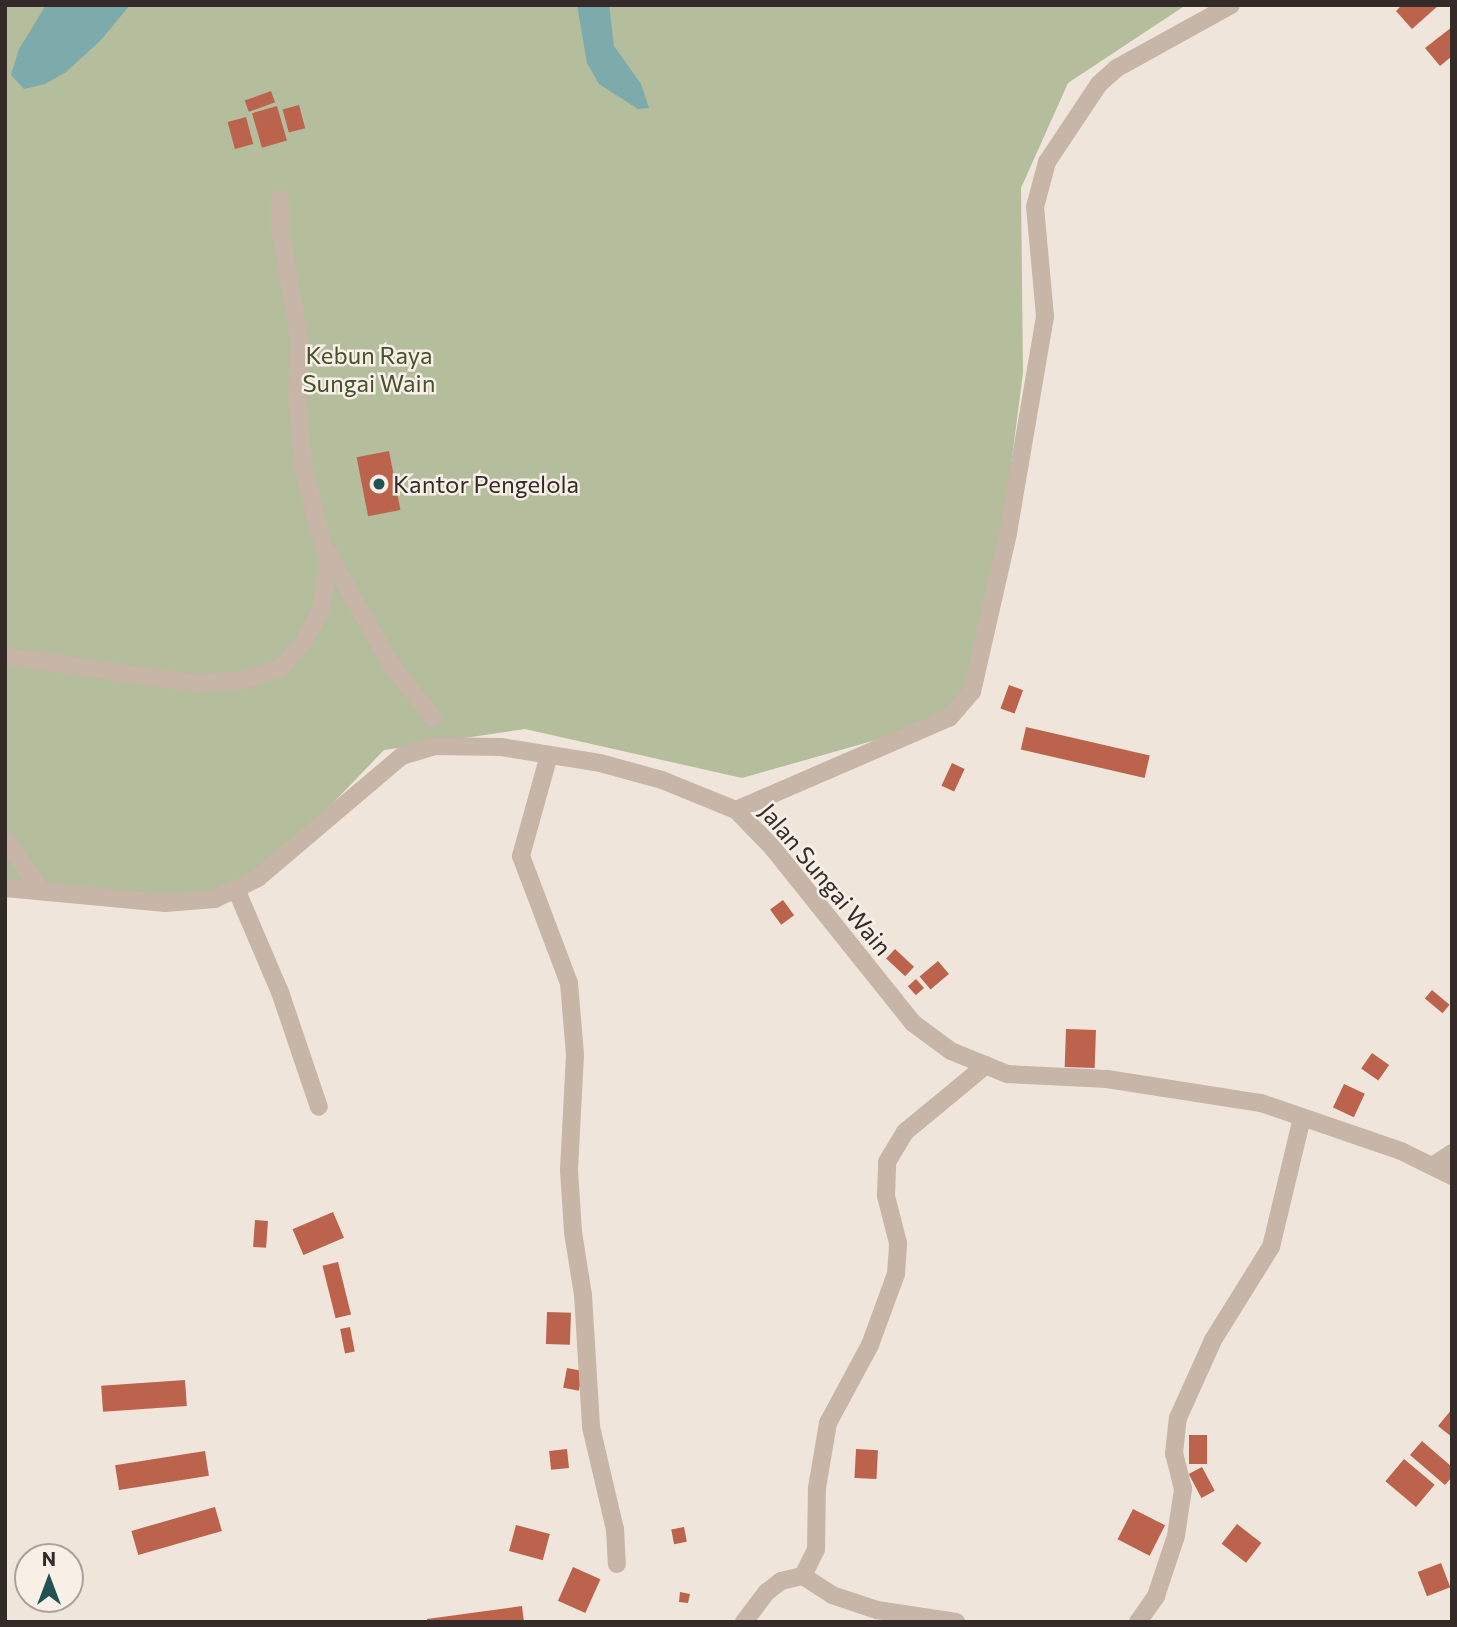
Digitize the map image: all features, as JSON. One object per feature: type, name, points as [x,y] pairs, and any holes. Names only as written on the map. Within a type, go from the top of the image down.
[{"type":"street","points":[[736,810],[949,718],[972,692],[1008,533],[1045,316],[1035,207],[1047,162],[1099,84],[1117,68],[1231,5]]},
{"type":"street","points":[[280,199],[280,228],[300,343],[297,387],[303,467],[329,553],[392,666],[433,719]]},
{"type":"street","points":[[5,656],[192,683],[245,680],[281,668],[303,643],[321,611],[329,553]]},
{"type":"street","name":"Jalan Sungai Wain","points":[[5,888],[165,903],[215,899],[258,878],[402,756],[434,746],[501,747],[549,755],[662,780],[736,810],[772,847],[913,1023],[951,1051],[1007,1074],[1107,1079],[1261,1103],[1432,1166],[1452,1176]]},
{"type":"street","points":[[549,755],[521,856],[569,983],[575,1055],[569,1171],[573,1232],[583,1295],[591,1427],[615,1529],[617,1564]]},
{"type":"street","points":[[5,839],[41,890]]},
{"type":"street","points":[[236,889],[280,992],[318,1107]]},
{"type":"street","points":[[803,1576],[816,1549],[817,1488],[828,1423],[870,1345],[896,1274],[898,1243],[886,1196],[887,1162],[905,1132],[986,1065]]},
{"type":"street","points":[[1138,1622],[1156,1596],[1176,1536],[1183,1489],[1174,1454],[1178,1418],[1213,1340],[1271,1247],[1302,1118]]},
{"type":"street","points":[[1432,1166],[1452,1153]]},
{"type":"street","points":[[744,1622],[767,1592],[781,1581],[803,1576],[832,1595],[876,1616],[956,1622]]},
{"type":"green space","name":"Kebun Raya Sungai Wain","points":[[5,5],[1186,5],[1068,83],[1021,188],[1023,373],[1007,495],[964,715],[742,778],[525,729],[384,750],[258,881],[198,902],[5,883]]},
{"type":"water","points":[[46,5],[130,5],[100,41],[66,72],[45,84],[24,89],[11,75],[19,49]]},
{"type":"water","points":[[577,5],[609,5],[614,46],[641,84],[649,108],[638,109],[599,84],[587,63]]},
{"type":"building","points":[[1402,5],[1439,5],[1412,29],[1396,11]]},
{"type":"building","points":[[1452,27],[1452,56],[1440,66],[1425,48]]},
{"type":"building","points":[[271,91],[275,102],[249,112],[245,101]]},
{"type":"building","points":[[299,105],[305,128],[289,133],[283,109]]},
{"type":"building","points":[[277,106],[287,141],[262,148],[252,113]]},
{"type":"building","points":[[246,117],[253,144],[235,149],[228,122]]},
{"type":"building","name":"Kantor Pengelola","points":[[389,451],[400,510],[368,516],[357,457]]},
{"type":"building","points":[[1009,685],[1023,690],[1015,714],[1000,708]]},
{"type":"building","points":[[1026,727],[1150,756],[1145,778],[1021,749]]},
{"type":"building","points":[[952,763],[965,769],[954,792],[941,786]]},
{"type":"building","points":[[783,900],[794,915],[781,925],[770,909]]},
{"type":"building","points":[[895,949],[914,967],[905,976],[886,959]]},
{"type":"building","points":[[938,961],[949,974],[931,989],[920,976]]},
{"type":"building","points":[[916,979],[924,988],[916,995],[908,986]]},
{"type":"building","points":[[1432,990],[1450,1005],[1443,1013],[1425,998]]},
{"type":"building","points":[[1066,1029],[1096,1030],[1095,1068],[1065,1067]]},
{"type":"building","points":[[1372,1053],[1389,1065],[1378,1081],[1361,1069]]},
{"type":"building","points":[[1344,1084],[1365,1094],[1354,1117],[1333,1108]]},
{"type":"building","points":[[333,1212],[344,1238],[303,1255],[292,1229]]},
{"type":"building","points":[[255,1220],[268,1221],[266,1248],[253,1247]]},
{"type":"building","points":[[338,1262],[351,1314],[336,1318],[322,1266]]},
{"type":"building","points":[[547,1312],[571,1313],[570,1345],[546,1344]]},
{"type":"building","points":[[350,1327],[355,1352],[345,1353],[340,1329]]},
{"type":"building","points":[[567,1368],[583,1371],[579,1391],[563,1388]]},
{"type":"building","points":[[185,1380],[187,1406],[103,1412],[101,1386]]},
{"type":"building","points":[[1452,1409],[1452,1437],[1438,1426]]},
{"type":"building","points":[[1189,1435],[1207,1435],[1207,1464],[1189,1464]]},
{"type":"building","points":[[1422,1441],[1452,1467],[1452,1477],[1445,1485],[1410,1455]]},
{"type":"building","points":[[567,1449],[569,1468],[551,1470],[549,1451]]},
{"type":"building","points":[[856,1449],[878,1450],[876,1479],[854,1478]]},
{"type":"building","points":[[205,1451],[209,1476],[119,1490],[115,1465]]},
{"type":"building","points":[[1404,1459],[1435,1485],[1416,1507],[1385,1481]]},
{"type":"building","points":[[1202,1467],[1215,1491],[1201,1498],[1189,1474]]},
{"type":"building","points":[[215,1507],[222,1531],[138,1555],[131,1531]]},
{"type":"building","points":[[1133,1509],[1165,1525],[1150,1556],[1118,1539]]},
{"type":"building","points":[[1237,1524],[1261,1543],[1246,1563],[1222,1544]]},
{"type":"building","points":[[516,1525],[550,1534],[543,1560],[509,1551]]},
{"type":"building","points":[[684,1527],[687,1542],[674,1544],[671,1529]]},
{"type":"building","points":[[1441,1563],[1450,1587],[1427,1596],[1418,1572]]},
{"type":"building","points":[[573,1567],[600,1579],[585,1613],[558,1601]]},
{"type":"building","points":[[680,1592],[690,1594],[688,1603],[679,1602]]},
{"type":"building","points":[[522,1606],[524,1622],[427,1622],[427,1619]]},
{"type":"place","name":"Kantor Pengelola","points":[[379,484]]}]
